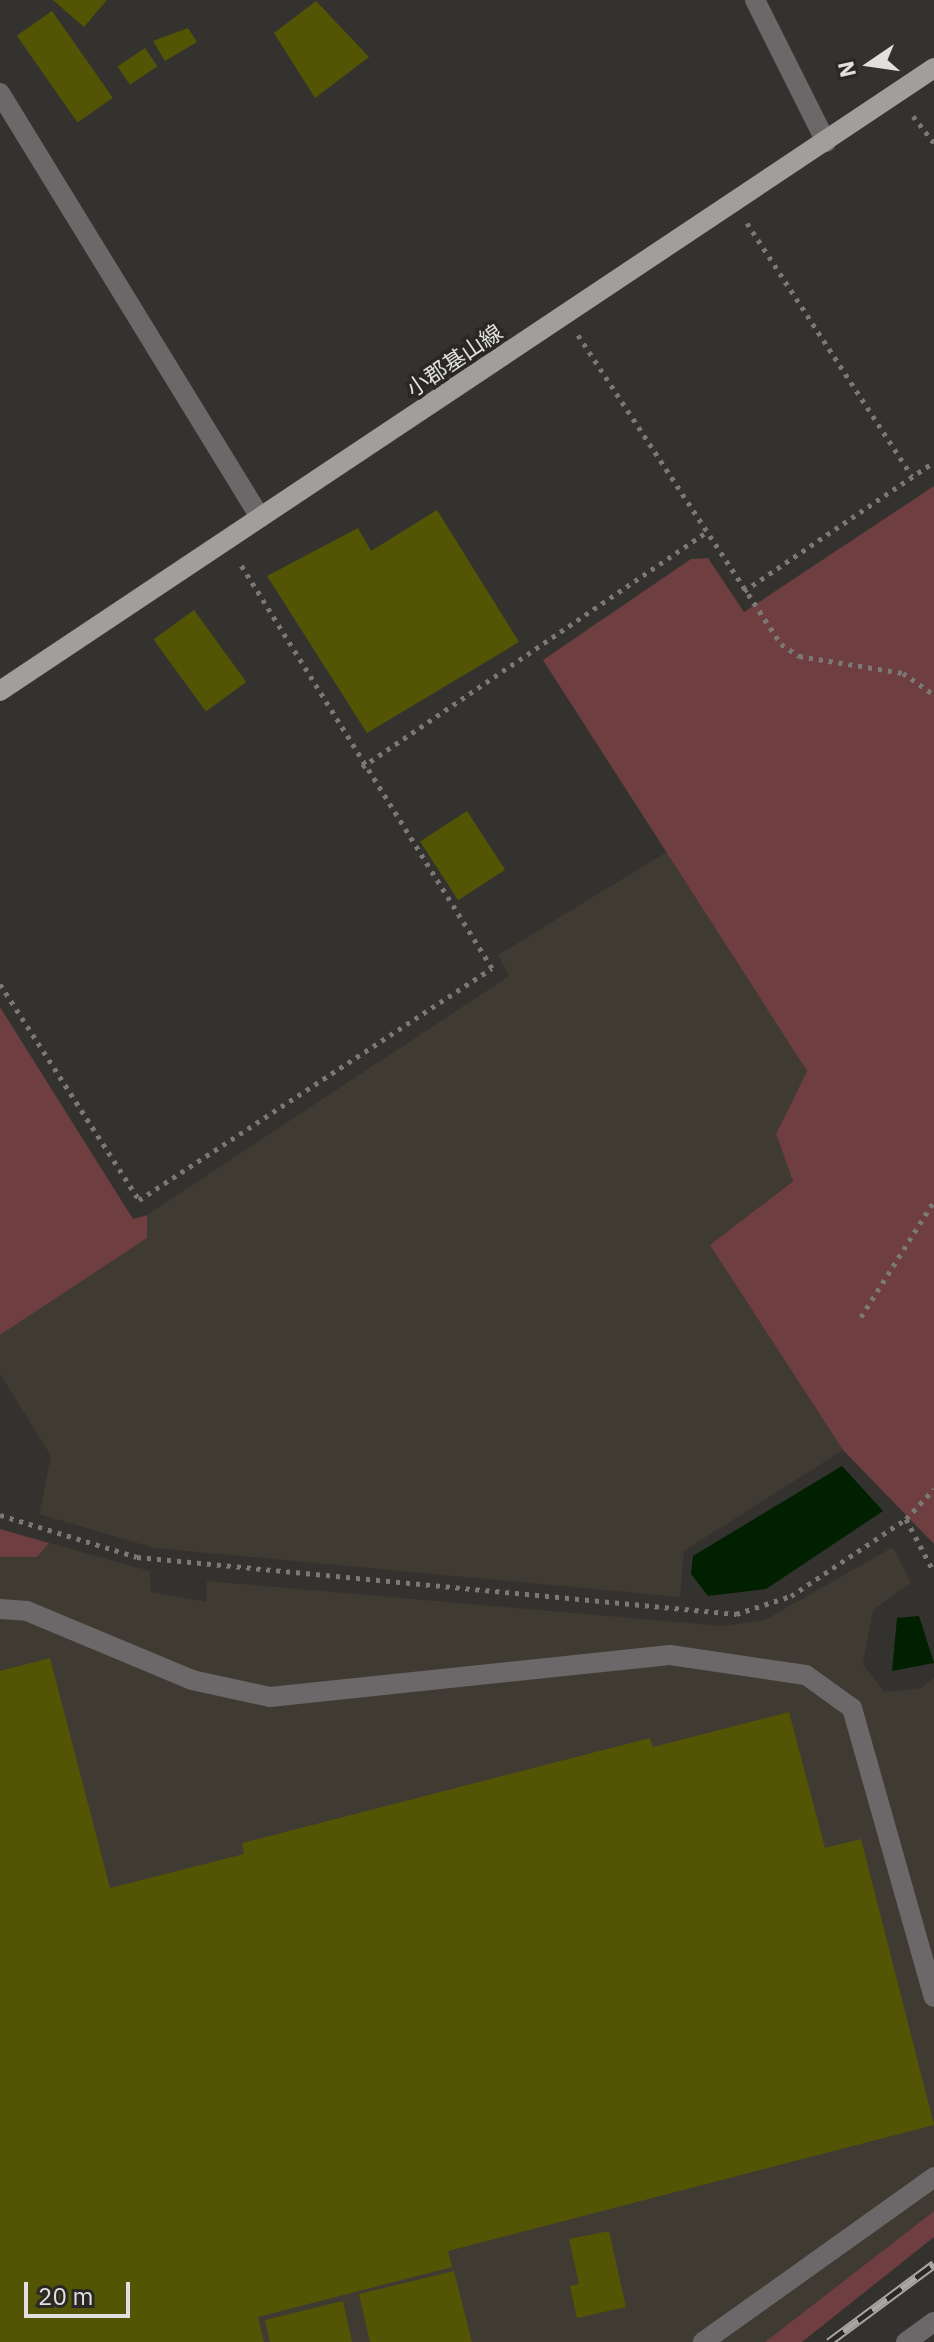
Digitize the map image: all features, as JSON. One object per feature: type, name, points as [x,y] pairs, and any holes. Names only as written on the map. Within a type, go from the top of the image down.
[{"type":"main road","name":"小郡基山線","points":[[0,691],[934,68]]},
{"type":"street","points":[[755,0],[826,142]]},
{"type":"street","points":[[0,93],[260,518]]},
{"type":"street","points":[[0,1609],[27,1611],[204,1684],[270,1697],[670,1655],[806,1675],[852,1708],[934,1997]]},
{"type":"street","points":[[703,2342],[934,2177]]},
{"type":"street","points":[[906,2342],[934,2322]]},
{"type":"path","points":[[899,92],[934,143]]},
{"type":"path","points":[[734,203],[912,476]]},
{"type":"path","points":[[565,314],[704,534],[781,644],[799,656],[903,673],[934,695]]},
{"type":"path","points":[[744,591],[934,462]]},
{"type":"path","points":[[362,767],[704,534]]},
{"type":"path","points":[[0,984],[139,1200],[492,968],[362,767],[229,538]]},
{"type":"path","points":[[861,1317],[934,1201]]},
{"type":"path","points":[[0,1515],[137,1557],[736,1614],[791,1596],[906,1519],[934,1489]]},
{"type":"path","points":[[906,1519],[934,1572]]},
{"type":"shaded area","points":[[934,486],[934,1544],[843,1450],[710,1245],[793,1181],[776,1134],[807,1071],[543,660],[691,559],[708,558],[744,612]]},
{"type":"shaded area","points":[[668,851],[807,1071],[776,1134],[793,1180],[711,1245],[843,1450],[684,1551],[680,1597],[154,1548],[39,1514],[51,1456],[0,1374],[0,1335],[146,1238],[147,1215],[509,976],[498,955]]},
{"type":"shaded area","points":[[0,1007],[133,1219],[147,1215],[147,1238],[0,1335]]},
{"type":"shaded area","points":[[842,1466],[883,1511],[766,1589],[708,1596],[691,1574],[693,1556]]},
{"type":"shaded area","points":[[0,1529],[49,1543],[37,1557],[0,1557]]},
{"type":"shaded area","points":[[49,1543],[150,1571],[151,1592],[206,1602],[207,1581],[723,1626],[765,1620],[893,1547],[911,1583],[873,1610],[863,1664],[884,1692],[921,1688],[934,1678],[934,2211],[765,2342],[0,2342],[0,1557],[37,1557]]},
{"type":"shaded area","points":[[919,1616],[934,1663],[892,1671],[897,1618]]},
{"type":"shaded area","points":[[934,2211],[934,2237],[802,2342],[765,2342]]},
{"type":"building","points":[[53,0],[107,0],[84,27]]},
{"type":"building","points":[[316,1],[369,57],[315,98],[274,33]]},
{"type":"building","points":[[52,11],[113,98],[78,122],[17,36]]},
{"type":"building","points":[[188,28],[197,42],[165,61],[153,41]]},
{"type":"building","points":[[145,48],[157,66],[130,85],[118,66]]},
{"type":"building","points":[[437,510],[519,642],[367,733],[267,576],[358,528],[371,551]]},
{"type":"building","points":[[194,610],[246,682],[206,711],[154,639]]},
{"type":"building","points":[[467,811],[505,870],[458,900],[420,841]]},
{"type":"building","points":[[50,1658],[110,1888],[244,1854],[242,1843],[650,1738],[653,1747],[789,1712],[825,1848],[861,1839],[934,2125],[448,2251],[452,2267],[258,2317],[264,2342],[0,2342],[0,1671]]},
{"type":"building","points":[[609,2231],[626,2307],[577,2318],[570,2286],[579,2284],[569,2239]]},
{"type":"building","points":[[454,2271],[472,2342],[370,2342],[359,2294]]},
{"type":"building","points":[[343,2301],[352,2342],[270,2342],[265,2320]]},
{"type":"railway","points":[[829,2342],[934,2264]]}]
